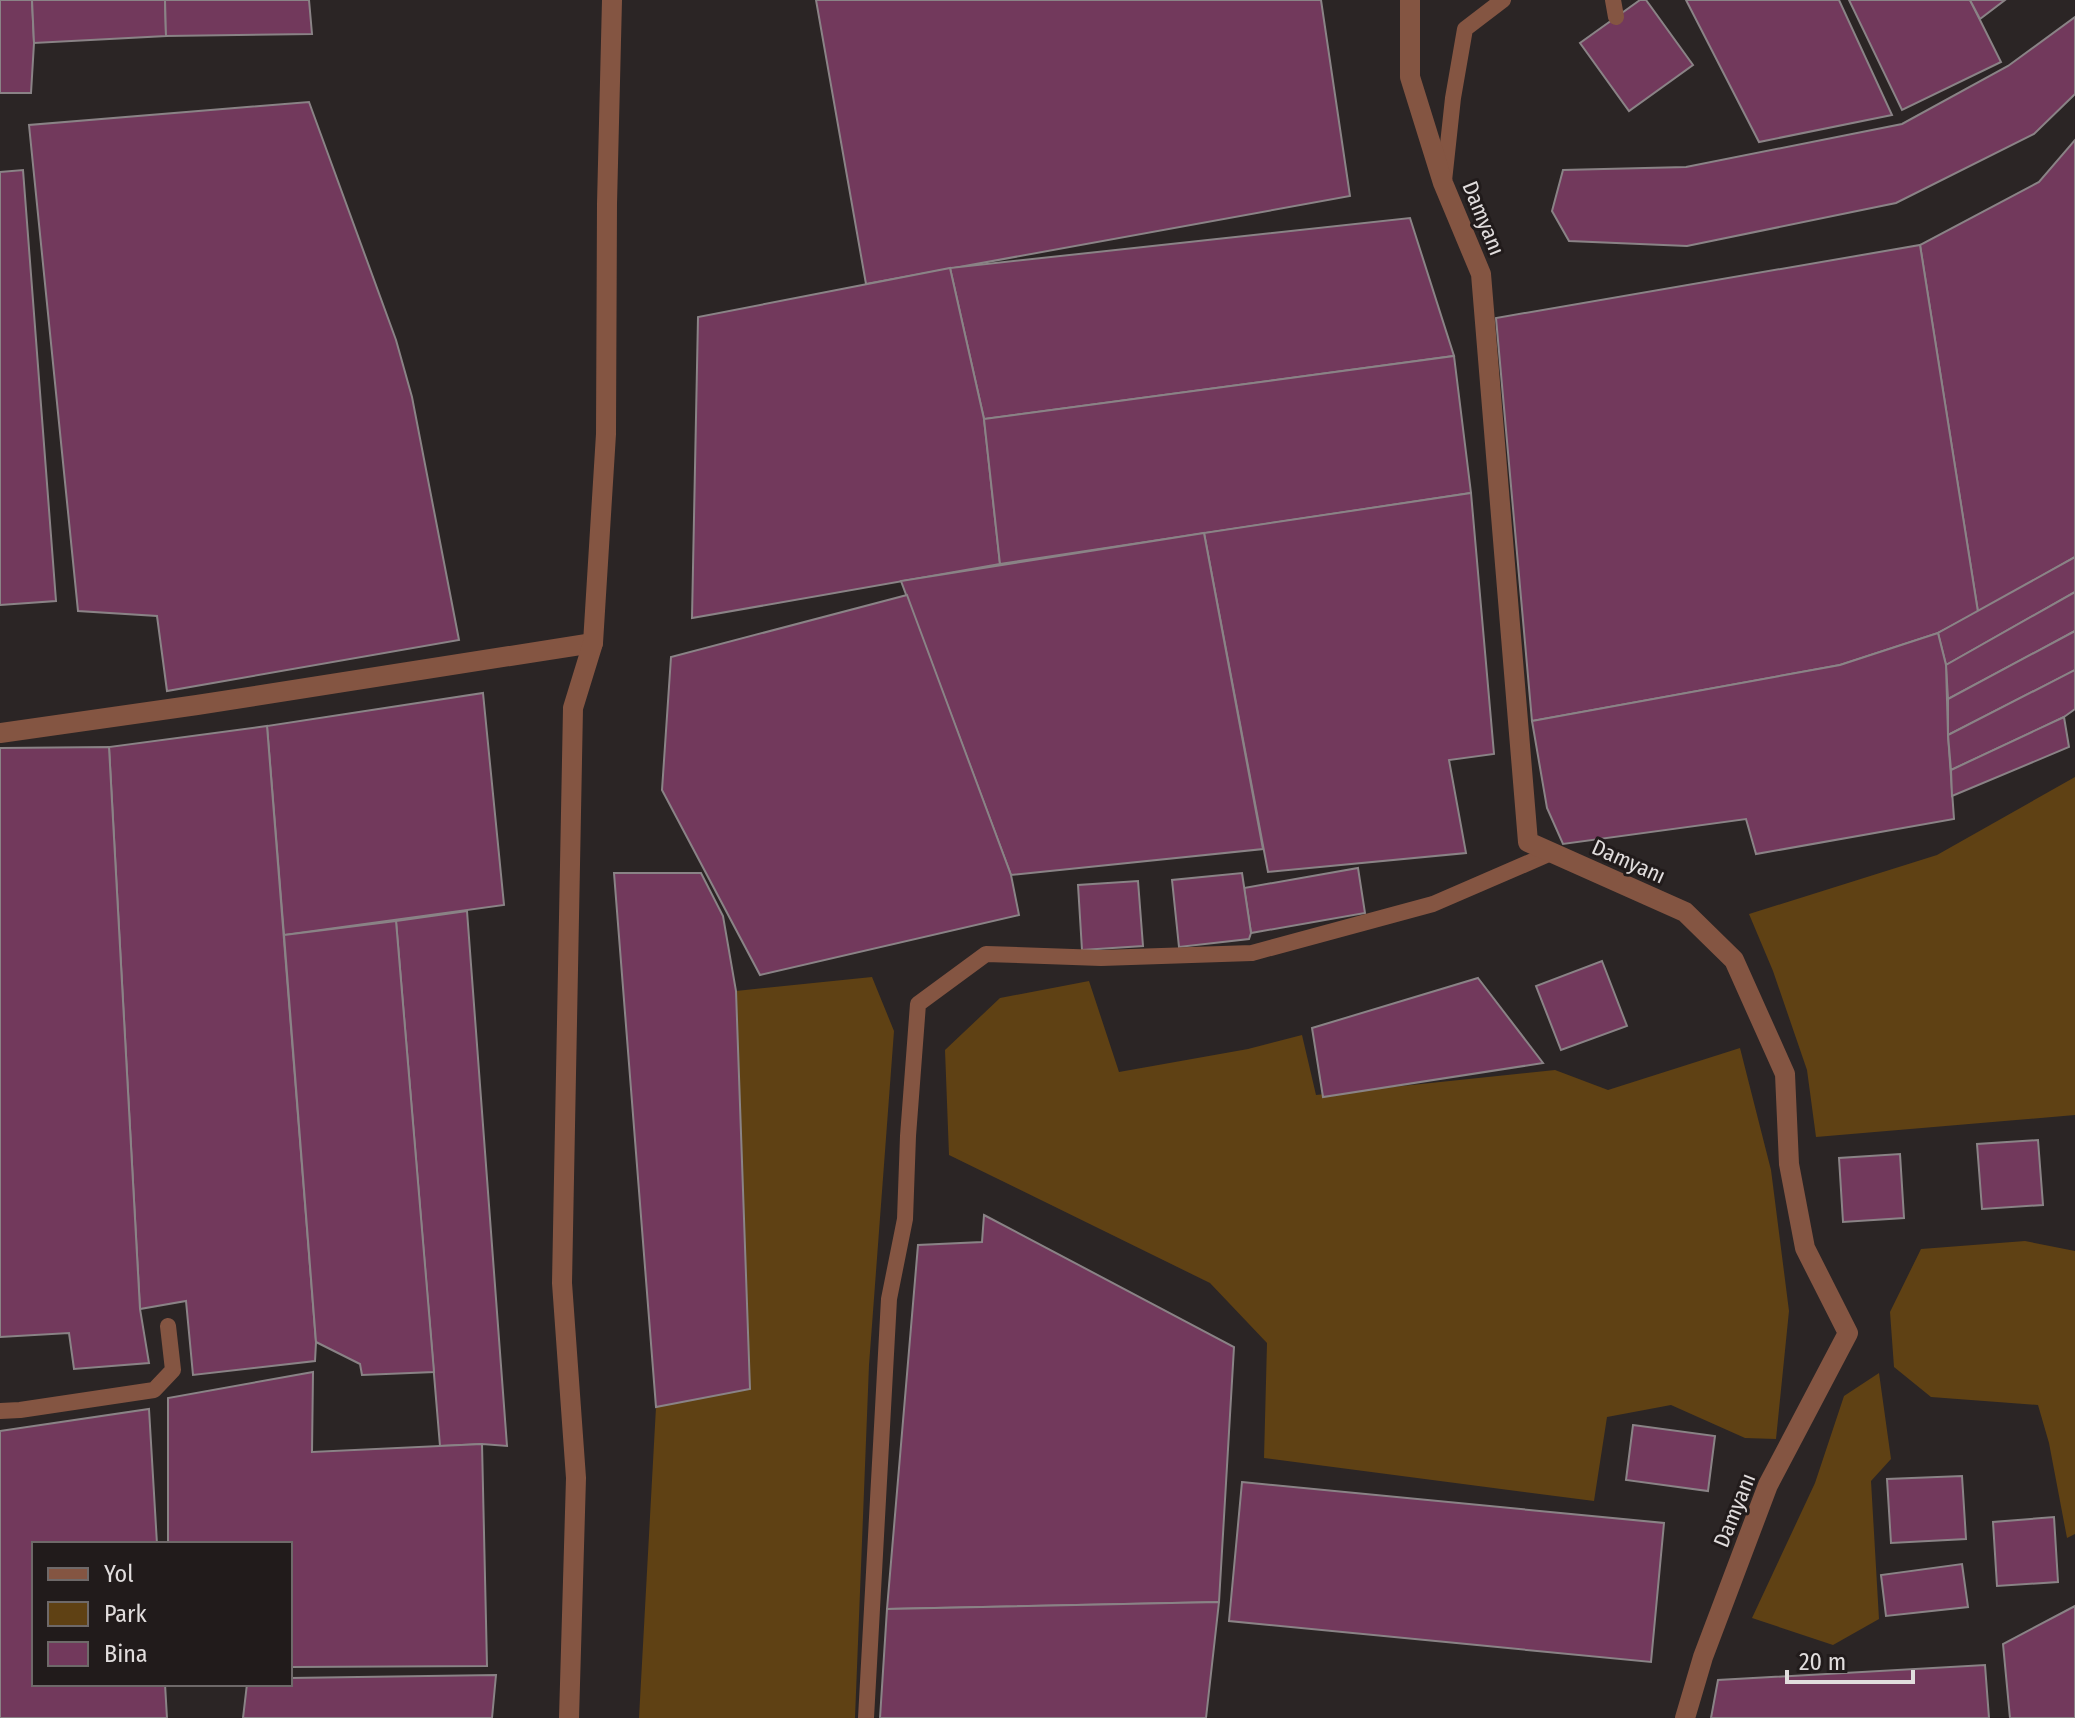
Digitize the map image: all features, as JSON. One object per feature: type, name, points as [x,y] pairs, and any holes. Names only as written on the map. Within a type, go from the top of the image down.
[{"type":"street","points":[[569,1718],[576,1478],[562,1283],[573,708],[593,643],[606,434],[612,0]]},
{"type":"street","name":"Damyanı","points":[[1410,0],[1410,77],[1443,183],[1481,274],[1528,842],[1685,912],[1734,960],[1785,1074],[1789,1164],[1805,1248],[1848,1333],[1768,1485],[1703,1657],[1685,1718]]},
{"type":"street","points":[[0,733],[593,643]]},
{"type":"lane","points":[[1443,183],[1465,29],[1503,0]]},
{"type":"lane","points":[[1613,0],[1616,17]]},
{"type":"lane","points":[[866,1718],[889,1299],[905,1219],[918,1004],[986,954],[1101,958],[1252,953],[1433,904],[1551,853]]},
{"type":"lane","points":[[0,1411],[154,1390],[173,1370],[168,1326]]},
{"type":"green space","points":[[2075,777],[2075,1115],[1816,1137],[1807,1070],[1773,971],[1749,914],[1937,855]]},
{"type":"green space","points":[[872,977],[894,1031],[869,1365],[855,1718],[639,1718],[656,1407],[750,1389],[736,991]]},
{"type":"green space","points":[[1089,981],[1119,1072],[1248,1049],[1302,1035],[1316,1095],[1555,1070],[1608,1090],[1740,1048],[1771,1170],[1789,1311],[1776,1439],[1745,1438],[1671,1405],[1607,1417],[1594,1501],[1264,1458],[1267,1343],[1210,1283],[949,1155],[945,1050],[1000,998]]},
{"type":"green space","points":[[2025,1241],[2075,1251],[2075,1534],[2067,1538],[2049,1443],[2038,1405],[1931,1397],[1894,1367],[1890,1312],[1921,1249]]},
{"type":"green space","points":[[1879,1373],[1891,1459],[1871,1481],[1879,1619],[1833,1645],[1752,1618],[1815,1483],[1844,1396]]},
{"type":"building","points":[[0,0],[32,0],[34,43],[31,93],[0,93]]},
{"type":"building","points":[[32,0],[165,0],[166,36],[34,43]]},
{"type":"building","points":[[165,0],[309,0],[312,34],[166,36]]},
{"type":"building","points":[[816,0],[1321,0],[1350,196],[866,284]]},
{"type":"building","points":[[1640,0],[1646,0],[1693,65],[1629,111],[1580,43]]},
{"type":"building","points":[[1686,0],[1839,0],[1892,115],[1759,142]]},
{"type":"building","points":[[1849,0],[1970,0],[2001,62],[1902,110]]},
{"type":"building","points":[[1970,0],[2005,0],[1980,19]]},
{"type":"building","points":[[2075,17],[2075,94],[2034,134],[1896,203],[1687,246],[1569,241],[1552,211],[1563,170],[1686,167],[1902,124],[2008,66]]},
{"type":"building","points":[[309,102],[396,340],[412,397],[459,640],[167,691],[157,616],[78,611],[29,125]]},
{"type":"building","points":[[2075,140],[2075,557],[1978,612],[1920,245],[2039,182]]},
{"type":"building","points":[[23,170],[56,601],[0,605],[0,172]]},
{"type":"building","points":[[1410,218],[1454,356],[984,419],[950,268]]},
{"type":"building","points":[[1920,245],[1978,612],[1938,633],[1840,665],[1532,721],[1496,318]]},
{"type":"building","points":[[950,268],[984,419],[1000,564],[692,618],[698,317]]},
{"type":"building","points":[[1454,356],[1471,493],[1000,564],[984,419]]},
{"type":"building","points":[[1471,493],[1494,754],[1449,760],[1466,853],[1268,872],[1204,533]]},
{"type":"building","points":[[1204,533],[1263,849],[1011,875],[901,581]]},
{"type":"building","points":[[2075,557],[2075,592],[1946,665],[1938,633]]},
{"type":"building","points":[[2075,592],[2075,631],[1948,699],[1946,665]]},
{"type":"building","points":[[907,595],[1011,875],[1019,915],[760,975],[662,790],[671,657]]},
{"type":"building","points":[[2075,631],[2075,670],[1948,735],[1948,699]]},
{"type":"building","points":[[1938,633],[1946,665],[1954,819],[1756,854],[1746,819],[1563,844],[1547,808],[1532,721],[1840,665]]},
{"type":"building","points":[[2075,670],[2075,709],[1951,770],[1948,735]]},
{"type":"building","points":[[483,693],[504,905],[284,935],[267,726]]},
{"type":"building","points":[[2064,717],[2069,747],[1952,796],[1951,770]]},
{"type":"building","points":[[267,726],[316,1342],[315,1361],[193,1375],[186,1301],[140,1309],[109,747]]},
{"type":"building","points":[[109,747],[140,1309],[149,1363],[74,1369],[69,1333],[0,1337],[0,748]]},
{"type":"building","points":[[1358,868],[1365,913],[1251,933],[1244,888]]},
{"type":"building","points":[[614,873],[701,873],[723,916],[736,991],[750,1389],[656,1407]]},
{"type":"building","points":[[1242,873],[1251,933],[1249,939],[1179,947],[1172,880]]},
{"type":"building","points":[[1138,881],[1143,946],[1082,950],[1078,885]]},
{"type":"building","points":[[467,911],[507,1446],[440,1446],[396,921]]},
{"type":"building","points":[[396,921],[434,1372],[362,1375],[360,1364],[316,1342],[284,935]]},
{"type":"building","points":[[1602,961],[1627,1026],[1561,1050],[1536,986]]},
{"type":"building","points":[[1478,978],[1543,1063],[1323,1097],[1312,1028]]},
{"type":"building","points":[[2038,1140],[2043,1205],[1982,1209],[1977,1144]]},
{"type":"building","points":[[1900,1154],[1904,1218],[1843,1222],[1839,1158]]},
{"type":"building","points":[[984,1215],[1234,1347],[1219,1602],[887,1609],[918,1245],[982,1242]]},
{"type":"building","points":[[313,1372],[312,1452],[482,1444],[487,1666],[292,1667],[292,1542],[168,1542],[168,1398]]},
{"type":"building","points":[[149,1409],[157,1542],[32,1542],[32,1686],[165,1686],[167,1718],[0,1718],[0,1431]]},
{"type":"building","points":[[1633,1425],[1715,1436],[1708,1491],[1626,1480]]},
{"type":"building","points":[[1962,1476],[1966,1539],[1891,1543],[1887,1479]]},
{"type":"building","points":[[1242,1482],[1664,1523],[1651,1662],[1229,1621]]},
{"type":"building","points":[[2054,1517],[2058,1582],[1997,1586],[1993,1522]]},
{"type":"building","points":[[1962,1564],[1968,1607],[1886,1616],[1881,1575]]},
{"type":"building","points":[[1219,1602],[1206,1718],[880,1718],[887,1609]]},
{"type":"building","points":[[2075,1606],[2075,1718],[2010,1718],[2003,1644]]},
{"type":"building","points":[[1985,1665],[1989,1718],[1711,1718],[1718,1680]]},
{"type":"building","points":[[496,1675],[492,1718],[243,1718],[247,1686],[292,1686],[292,1678]]}]
